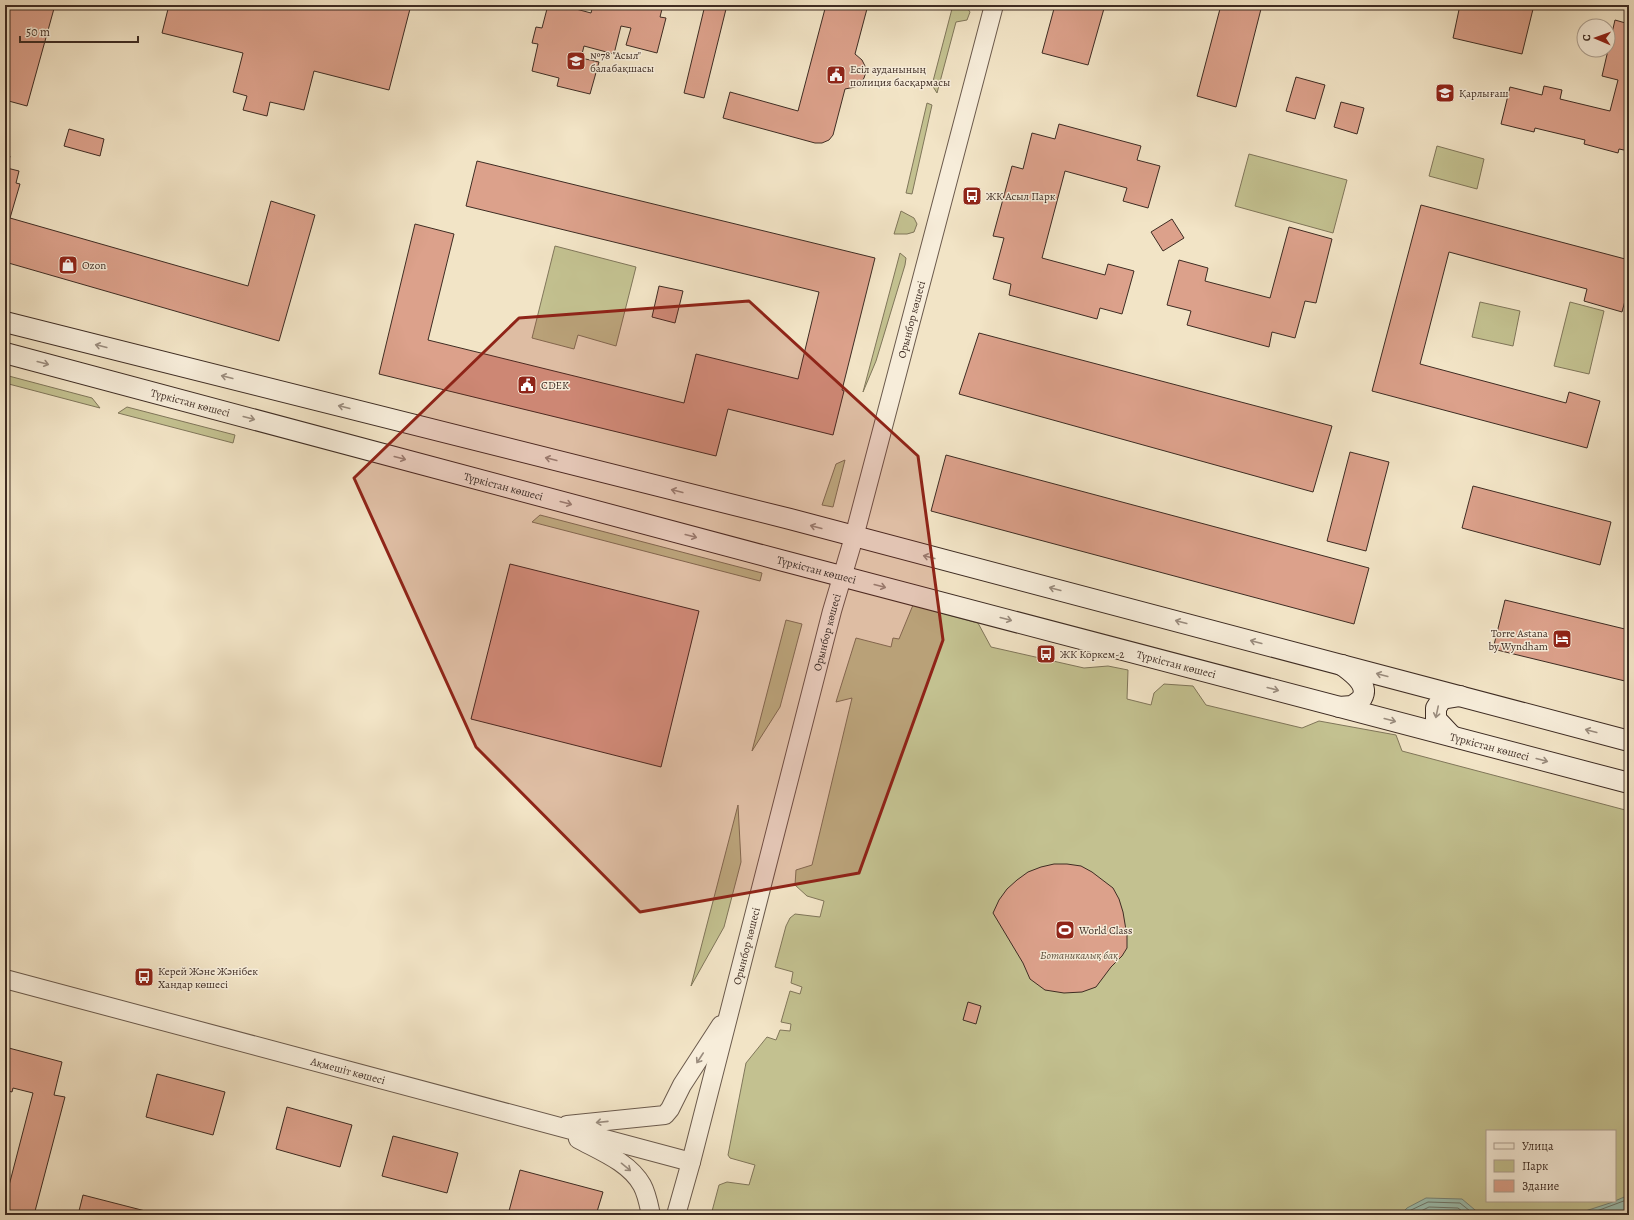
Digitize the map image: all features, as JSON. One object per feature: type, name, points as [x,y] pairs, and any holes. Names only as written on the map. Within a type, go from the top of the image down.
[{"type":"main road","points":[[5,322],[775,516],[1629,741]]},
{"type":"main road","name":"Түркістан көшесі","points":[[5,353],[1629,783]]},
{"type":"main road","points":[[1339,707],[1352,706],[1362,697],[1364,689],[1358,678],[1342,665]]},
{"type":"main road","points":[[1452,736],[1436,719],[1436,708],[1442,699],[1460,696]]},
{"type":"street","name":"Орынбор көшесі","points":[[676,1215],[691,1162],[832,611],[854,537],[994,5]]},
{"type":"street","name":"Ақмешіт көшесі","points":[[5,979],[691,1162]]},
{"type":"street","points":[[556,1126],[665,1115],[670,1109],[682,1085],[729,1013]]},
{"type":"street","points":[[556,1126],[626,1166],[643,1187],[651,1215]]},
{"type":"highlighted area","points":[[749,301],[918,456],[943,640],[859,873],[640,912],[476,747],[354,478],[519,318]]},
{"type":"green space","points":[[953,5],[965,5],[970,12],[967,20],[956,22],[937,93],[932,85]]},
{"type":"green space","points":[[927,103],[932,105],[912,194],[906,193]]},
{"type":"green space","points":[[1437,146],[1484,159],[1477,189],[1429,176]]},
{"type":"green space","points":[[1249,154],[1347,180],[1333,233],[1235,206]]},
{"type":"green space","points":[[901,211],[914,218],[917,224],[914,232],[907,234],[894,234]]},
{"type":"green space","points":[[555,246],[636,267],[616,346],[578,335],[574,349],[532,338]]},
{"type":"green space","points":[[900,253],[906,258],[905,265],[876,361],[863,392]]},
{"type":"green space","points":[[1480,302],[1520,311],[1513,346],[1472,337]]},
{"type":"green space","points":[[1570,302],[1604,311],[1589,374],[1554,366]]},
{"type":"green space","points":[[5,375],[92,398],[100,408],[5,383]]},
{"type":"green space","points":[[127,407],[235,435],[233,443],[118,413]]},
{"type":"green space","points":[[845,460],[833,507],[822,505],[836,464]]},
{"type":"green space","points":[[540,515],[762,573],[760,581],[532,522]]},
{"type":"green space","name":"Ботаникалық бақ","points":[[913,605],[978,623],[991,647],[1084,668],[1108,666],[1128,670],[1127,699],[1151,705],[1154,693],[1164,684],[1193,686],[1206,705],[1302,728],[1319,721],[1396,735],[1402,751],[1629,811],[1629,1215],[711,1215],[719,1185],[727,1182],[749,1185],[755,1165],[730,1158],[728,1155],[746,1063],[767,1037],[776,1040],[780,1030],[790,1031],[791,1024],[781,1022],[790,991],[800,994],[802,987],[791,983],[793,972],[775,967],[786,926],[790,918],[795,914],[820,917],[824,901],[807,896],[795,885],[796,870],[812,865],[852,698],[836,702],[856,638],[891,647],[893,638],[899,639]]},
{"type":"green space","points":[[786,620],[802,624],[780,707],[752,751]]},
{"type":"green space","points":[[738,805],[741,862],[724,927],[691,986]]},
{"type":"water","points":[[1629,1195],[1629,1215],[1573,1215],[1616,1202],[1616,1200]]},
{"type":"water","points":[[1426,1198],[1462,1199],[1481,1215],[1400,1215],[1407,1208]]},
{"type":"building","points":[[5,5],[55,5],[27,106],[5,100]]},
{"type":"building","points":[[169,5],[411,5],[389,90],[314,71],[304,110],[270,102],[267,116],[243,110],[247,96],[233,92],[243,53],[162,33]]},
{"type":"building","points":[[548,5],[561,5],[591,13],[593,5],[663,5],[660,17],[666,18],[657,53],[626,45],[631,28],[621,26],[614,54],[584,46],[581,58],[599,62],[590,94],[557,86],[559,78],[532,71],[538,44],[532,43],[536,27],[542,28]]},
{"type":"building","points":[[705,5],[727,5],[704,98],[684,93]]},
{"type":"building","name":"Есіл ауданының полиция басқармасы","points":[[826,5],[868,5],[855,54],[862,60],[866,72],[860,84],[855,87],[845,89],[833,135],[829,140],[822,143],[815,143],[723,118],[730,92],[798,111]]},
{"type":"building","points":[[1055,5],[1105,5],[1088,65],[1042,53]]},
{"type":"building","points":[[1221,5],[1262,5],[1236,107],[1197,96]]},
{"type":"building","points":[[1460,5],[1534,5],[1522,54],[1453,38]]},
{"type":"building","points":[[1616,20],[1629,24],[1629,151],[1619,149],[1618,153],[1584,144],[1585,140],[1535,128],[1534,132],[1501,124],[1510,87],[1542,95],[1544,86],[1562,90],[1560,99],[1610,111],[1618,80],[1602,76],[1606,58],[1616,58]]},
{"type":"building","points":[[1296,77],[1325,85],[1315,119],[1286,111]]},
{"type":"building","points":[[1341,102],[1364,108],[1357,134],[1334,127]]},
{"type":"building","points":[[1059,124],[1141,146],[1137,160],[1160,166],[1148,208],[1123,201],[1127,188],[1065,171],[1042,258],[1105,275],[1108,264],[1134,271],[1122,314],[1100,308],[1097,319],[1009,295],[1011,284],[993,279],[1004,238],[993,236],[1012,166],[1023,169],[1032,133],[1055,139]]},
{"type":"building","points":[[69,129],[104,139],[100,156],[64,146]]},
{"type":"building","points":[[5,155],[10,156],[7,168],[19,171],[16,183],[20,184],[10,218],[248,286],[271,201],[315,215],[279,341],[5,262]]},
{"type":"building","points":[[477,161],[875,258],[842,390],[844,391],[833,435],[728,409],[716,456],[379,374],[415,224],[454,234],[428,340],[684,403],[696,354],[798,379],[819,292],[466,206]]},
{"type":"building","points":[[1421,205],[1629,260],[1629,286],[1622,312],[1584,301],[1587,289],[1449,252],[1420,364],[1566,403],[1569,392],[1600,401],[1587,448],[1372,391]]},
{"type":"building","points":[[1172,219],[1184,238],[1163,251],[1151,232]]},
{"type":"building","points":[[1289,227],[1332,239],[1316,303],[1305,301],[1295,338],[1272,332],[1269,347],[1187,325],[1191,311],[1167,305],[1179,260],[1208,268],[1205,281],[1270,298]]},
{"type":"building","points":[[659,286],[683,291],[675,323],[652,317]]},
{"type":"building","points":[[979,333],[1332,426],[1313,492],[959,394]]},
{"type":"building","points":[[1350,452],[1389,462],[1366,551],[1327,541]]},
{"type":"building","points":[[946,455],[1369,568],[1354,624],[931,511]]},
{"type":"building","points":[[1473,486],[1611,522],[1600,565],[1462,528]]},
{"type":"building","points":[[510,564],[699,611],[661,767],[471,719]]},
{"type":"building","name":"Torre Astana by Wyndham","points":[[1505,600],[1629,630],[1629,682],[1493,649]]},
{"type":"building","name":"World Class","points":[[1054,864],[1081,866],[1092,872],[1113,888],[1119,899],[1123,912],[1127,936],[1127,948],[1096,987],[1082,992],[1064,993],[1045,990],[1030,979],[1023,963],[993,913],[999,900],[1007,889],[1017,880],[1028,872]]},
{"type":"building","points":[[968,1002],[981,1006],[976,1024],[963,1020]]},
{"type":"building","points":[[5,1047],[62,1062],[54,1095],[65,1097],[34,1215],[5,1215],[5,1201],[33,1093],[13,1088],[12,1092],[5,1090]]},
{"type":"building","points":[[157,1074],[225,1092],[213,1135],[146,1117]]},
{"type":"building","points":[[287,1107],[352,1125],[340,1167],[276,1149]]},
{"type":"building","points":[[393,1136],[458,1153],[447,1193],[382,1176]]},
{"type":"building","points":[[520,1170],[603,1192],[596,1215],[525,1215],[509,1211]]},
{"type":"building","points":[[83,1195],[161,1215],[78,1215]]},
{"type":"place","name":"№78 \"Асыл\" балабақшасы","points":[[576,61]]},
{"type":"place","name":"Есіл ауданының полиция басқармасы","points":[[836,75]]},
{"type":"place","name":"Қарлығаш","points":[[1445,93]]},
{"type":"place","name":"ЖК Асыл Парк","points":[[972,196]]},
{"type":"place","name":"Ozon","points":[[68,265]]},
{"type":"place","name":"CDEK","points":[[527,385]]},
{"type":"place","name":"Torre Astana by Wyndham","points":[[1562,639]]},
{"type":"place","name":"ЖК Коркем-2","points":[[1046,654]]},
{"type":"place","name":"World Class","points":[[1065,930]]},
{"type":"place","name":"Керей Және Жәнібек Хандар көшесі","points":[[144,977]]}]
